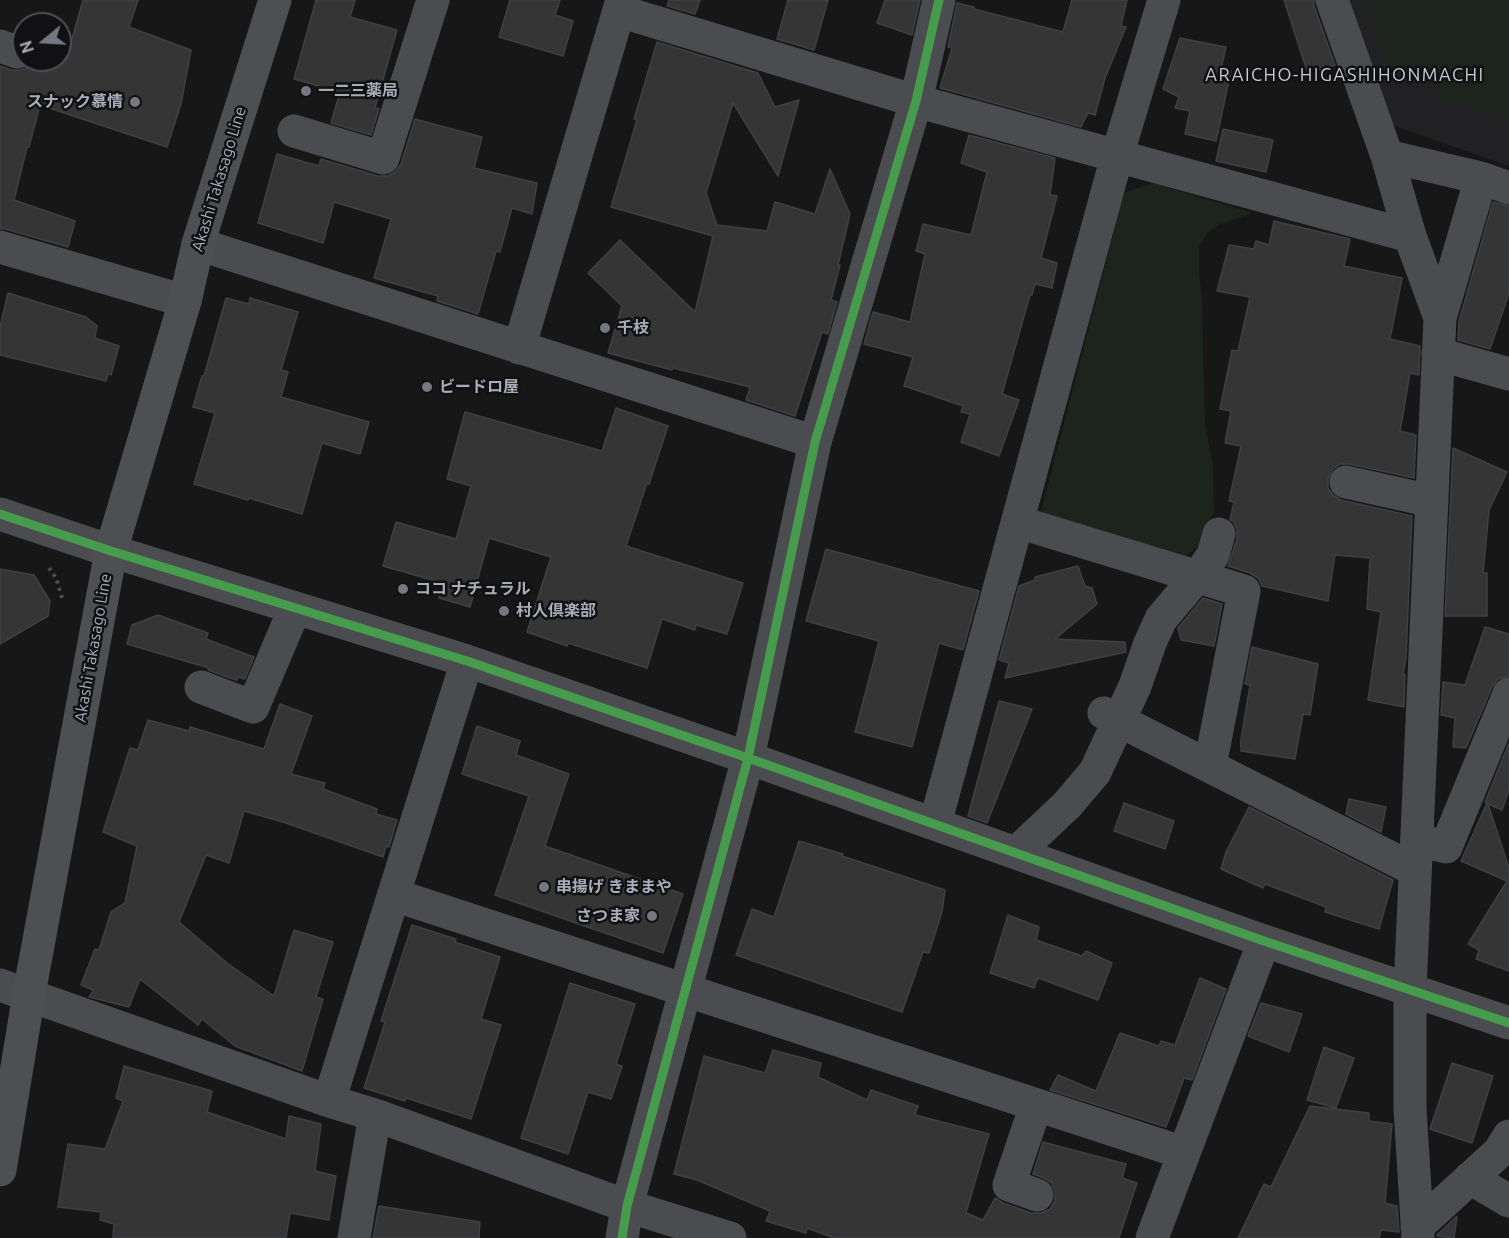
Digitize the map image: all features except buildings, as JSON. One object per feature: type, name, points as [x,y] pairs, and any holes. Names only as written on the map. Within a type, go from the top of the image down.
[{"type":"main road","name":"Akashi Takasago Line","points":[[0,1170],[14,990],[111,551],[185,301],[198,244],[275,0]]},
{"type":"street","points":[[294,131],[383,158],[433,0]]},
{"type":"street","points":[[622,1238],[627,1206],[748,758],[815,442],[916,101],[939,0]]},
{"type":"street","points":[[935,825],[1117,156],[1164,0]]},
{"type":"street","points":[[1332,0],[1387,156],[1410,236],[1440,318]]},
{"type":"street","points":[[519,348],[620,5],[916,101],[1410,236]]},
{"type":"street","points":[[1387,156],[1495,183],[1440,318],[1410,990],[1410,1109],[1417,1232]]},
{"type":"street","points":[[198,244],[815,442]]},
{"type":"street","points":[[0,247],[185,301]]},
{"type":"street","points":[[1438,354],[1509,374]]},
{"type":"street","points":[[1346,482],[1432,501]]},
{"type":"street","points":[[0,514],[111,551],[467,661],[1264,941],[1509,1023]]},
{"type":"street","points":[[1018,522],[1244,591],[1210,766]]},
{"type":"street","points":[[1016,853],[1067,805],[1095,772],[1112,717],[1135,686],[1150,642],[1161,619],[1214,555],[1219,534]]},
{"type":"street","points":[[201,687],[253,707],[295,608]]},
{"type":"street","points":[[329,1101],[467,661]]},
{"type":"street","points":[[1112,717],[1210,766],[1416,855],[1446,848],[1509,694]]},
{"type":"street","points":[[394,895],[1184,1154]]},
{"type":"street","points":[[1152,1238],[1264,941]]},
{"type":"street","points":[[14,990],[329,1101],[375,1115],[627,1206],[730,1238]]},
{"type":"street","points":[[1036,1105],[1009,1185],[1037,1195]]},
{"type":"street","points":[[354,1238],[375,1115]]},
{"type":"street","points":[[1417,1232],[1499,1152],[1509,1136]]},
{"type":"street","points":[[1470,1178],[1509,1201]]},
{"type":"shaded area","points":[[1348,0],[1509,0],[1509,166],[1392,125]]},
{"type":"shaded area","points":[[1365,0],[1509,0],[1509,119],[1441,98],[1429,78],[1411,76],[1395,88]]},
{"type":"shaded area","points":[[1152,183],[1253,213],[1218,225],[1206,234],[1199,246],[1205,424],[1213,467],[1214,511],[1200,545],[1183,558],[1041,512],[1124,193]]},
{"type":"cycle path","points":[[622,1238],[627,1206],[748,758],[815,442],[916,101],[939,0]]},
{"type":"cycle path","points":[[0,514],[111,551],[467,661],[1264,941],[1509,1023]]},
{"type":"place","name":"一二三薬局","points":[[306,91]]},
{"type":"place","name":"スナック慕情","points":[[135,102]]},
{"type":"place","name":"千枝","points":[[605,328]]},
{"type":"place","name":"ビードロ屋","points":[[427,387]]},
{"type":"place","name":"ココ ナチュラル","points":[[403,589]]},
{"type":"place","name":"村人倶楽部","points":[[504,611]]},
{"type":"place","name":"串揚げ きままや","points":[[544,887]]},
{"type":"place","name":"さつま家","points":[[652,916]]},
{"type":"district","name":"ARAICHO-HIGASHIHONMACHI","points":[[1345,75]]}]
